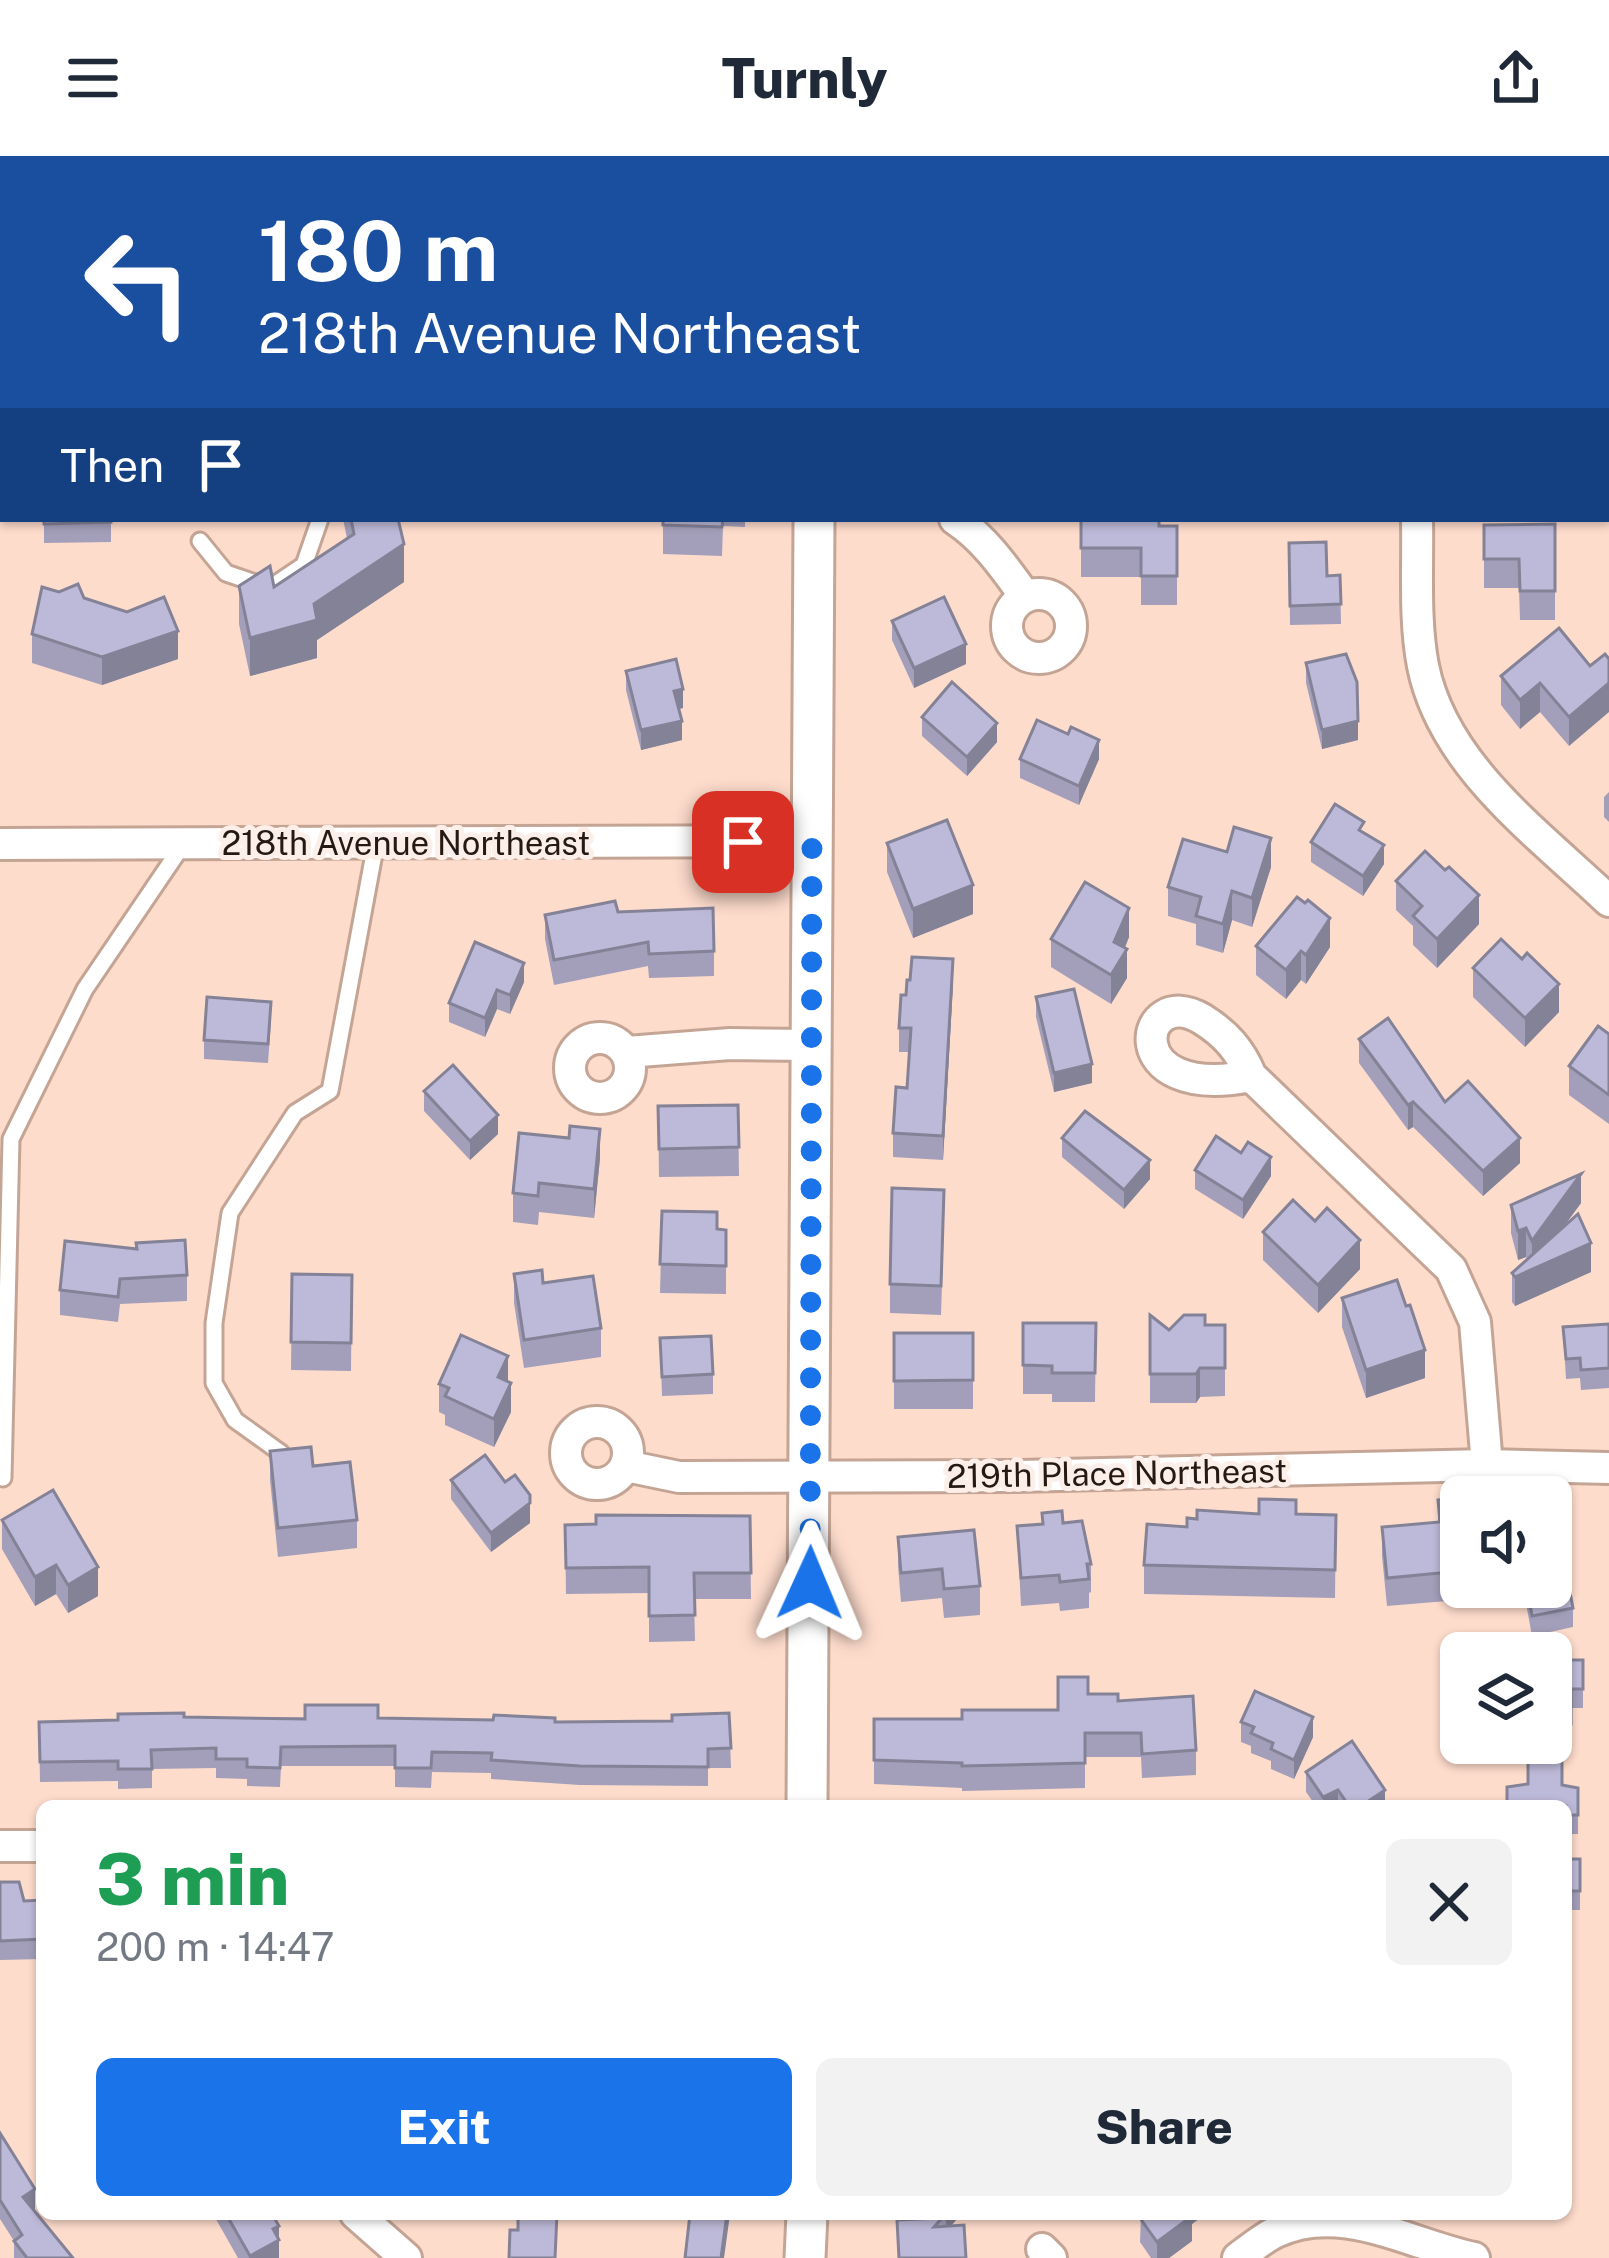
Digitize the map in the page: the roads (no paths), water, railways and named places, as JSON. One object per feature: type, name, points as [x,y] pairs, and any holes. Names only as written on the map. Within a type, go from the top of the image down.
[{"type":"street","points":[[808,1800],[814,522]]},
{"type":"street","points":[[959,522],[1001,562],[1024,596]]},
{"type":"street","points":[[1417,522],[1419,638],[1424,671],[1444,727],[1493,791],[1609,901]]},
{"type":"street","name":"218th Avenue Northeast","points":[[0,844],[812,842]]},
{"type":"street","points":[[627,1052],[730,1044],[811,1046]]},
{"type":"street","points":[[1251,1076],[1451,1269],[1475,1322],[1487,1465]]},
{"type":"street","name":"219th Place Northeast","points":[[626,1466],[679,1477],[1487,1465],[1609,1468]]},
{"type":"street","points":[[0,1846],[36,1846]]},
{"type":"street","points":[[363,2220],[406,2258]]},
{"type":"street","points":[[805,2258],[807,2220]]},
{"type":"street","points":[[1238,2258],[1274,2233],[1326,2220],[1357,2223],[1474,2258]]},
{"type":"lane","points":[[200,541],[226,573],[270,588],[304,566],[319,522]]},
{"type":"lane","points":[[3,1478],[11,1139],[85,989],[184,843]]},
{"type":"lane","points":[[281,1453],[235,1420],[214,1383],[214,1323],[230,1213],[295,1113],[330,1091],[376,843]]},
{"type":"lane","points":[[0,861],[44,844]]}]
